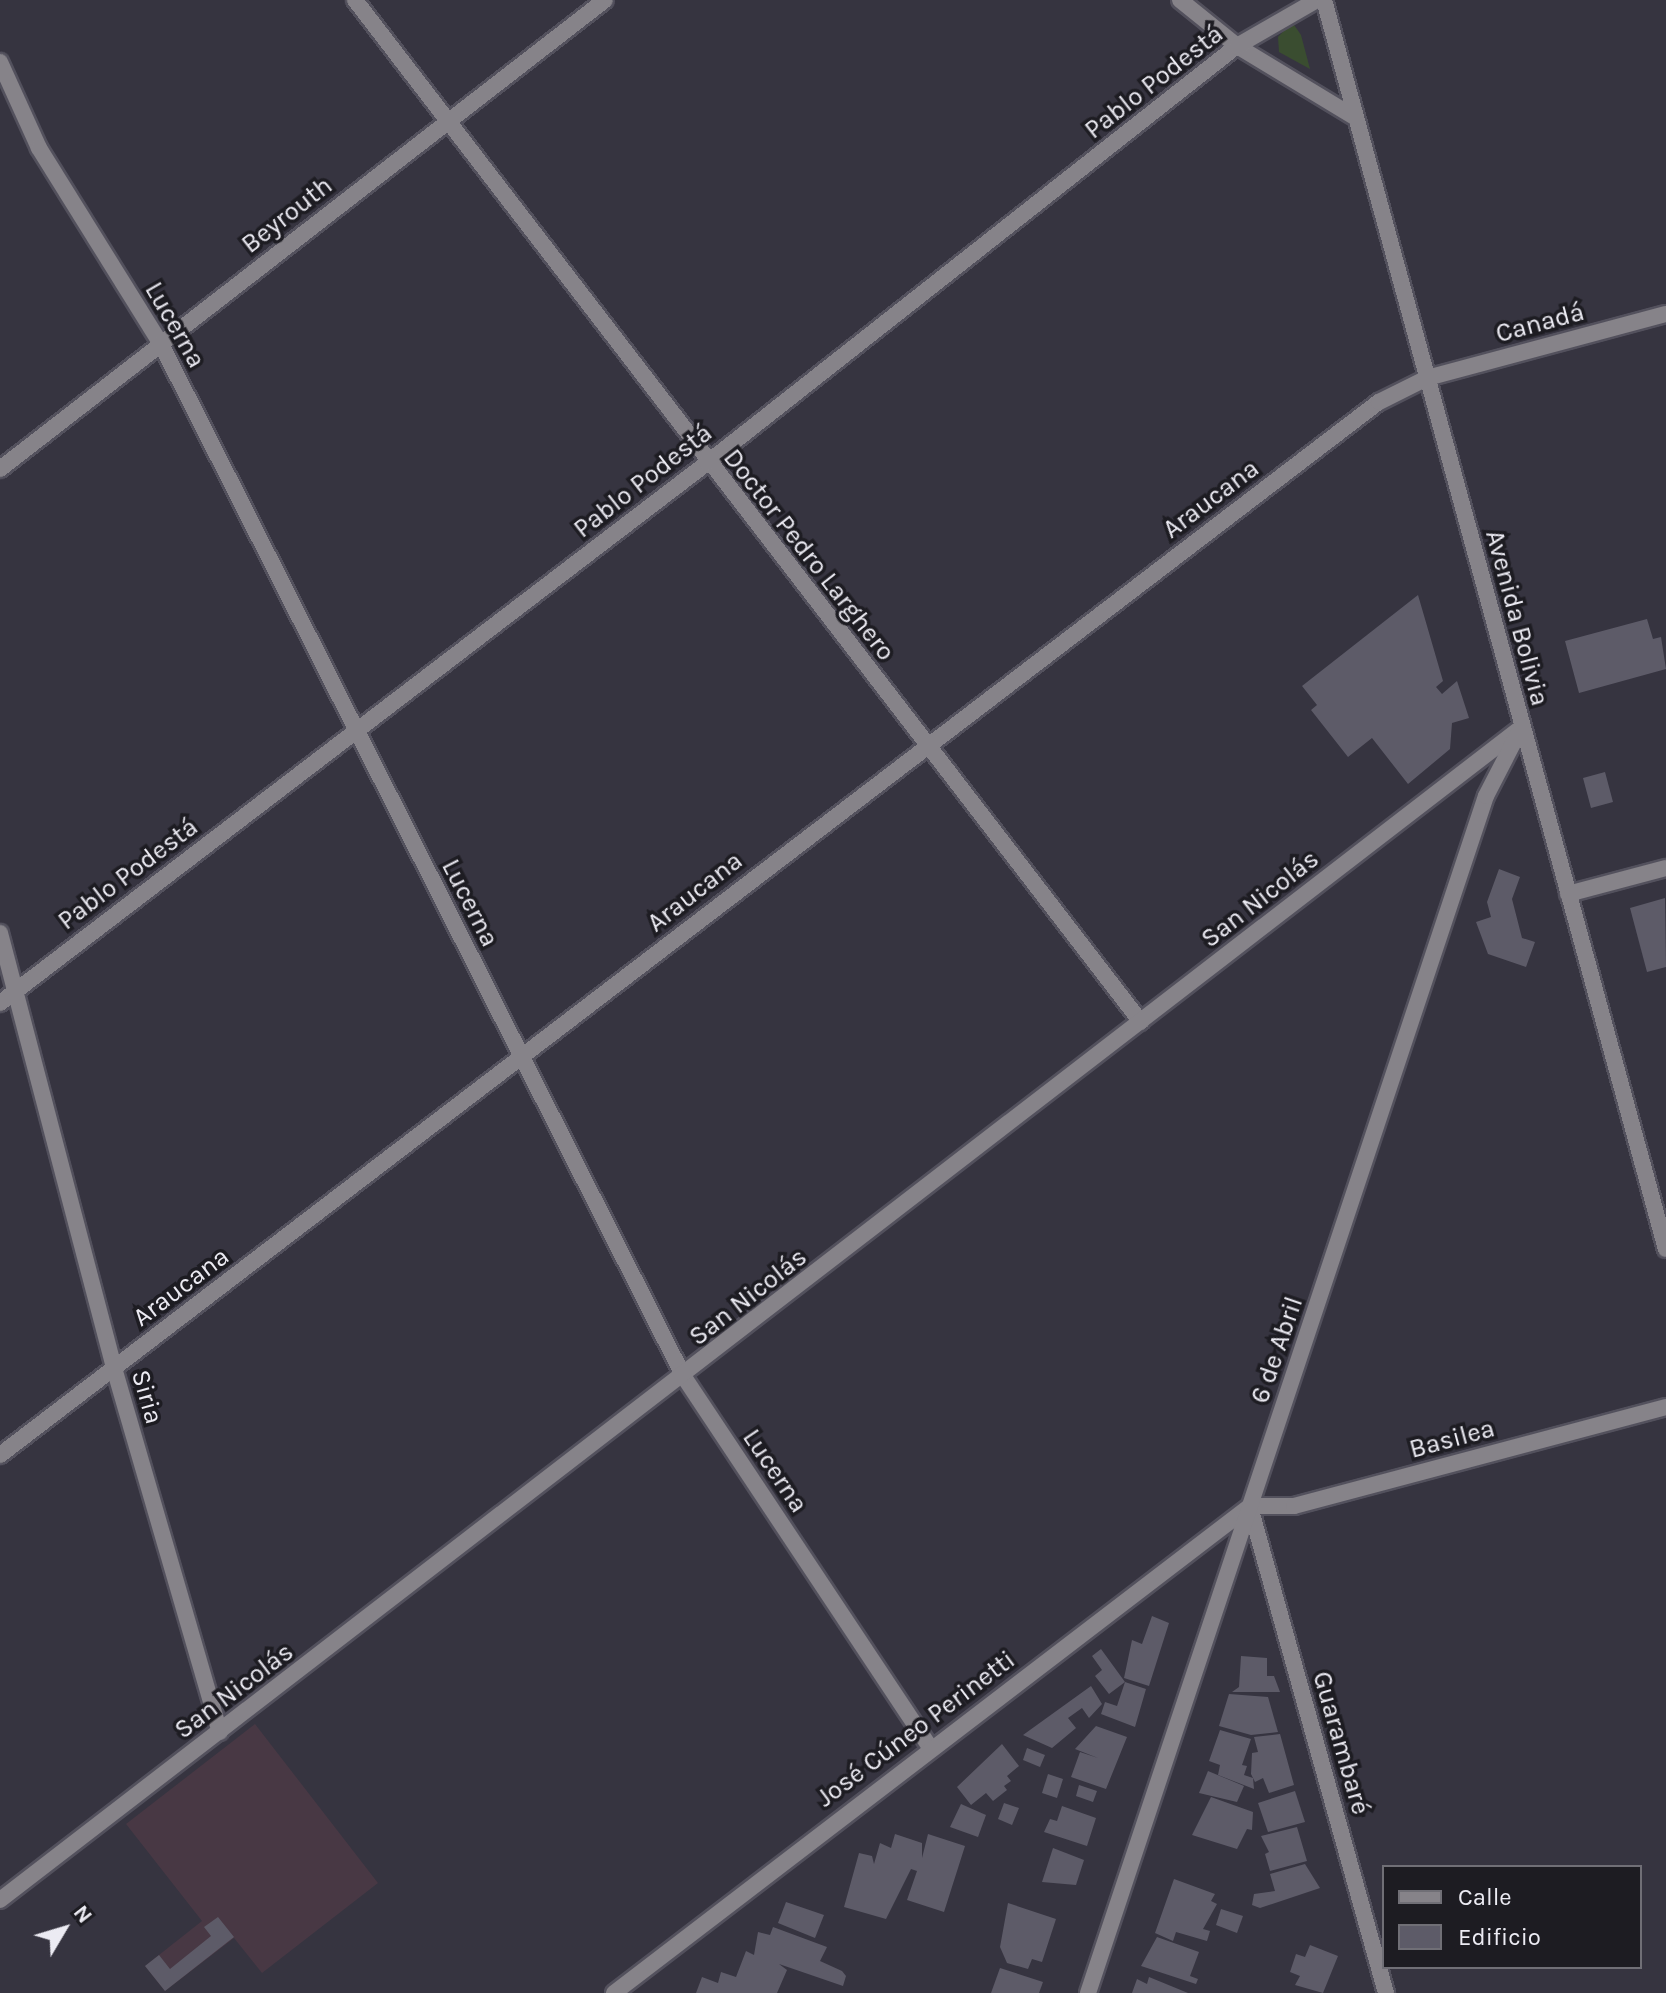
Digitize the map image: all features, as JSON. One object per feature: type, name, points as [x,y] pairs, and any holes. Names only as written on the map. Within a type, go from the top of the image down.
[{"type":"street","name":"Doctor Pedro Larghero","points":[[355,0],[707,463],[1141,1022]]},
{"type":"street","name":"Beyrouth","points":[[0,469],[605,0]]},
{"type":"street","points":[[1180,0],[1237,46],[1356,118]]},
{"type":"street","name":"Pablo Podestá","points":[[6,998],[707,463],[1237,46],[1317,0]]},
{"type":"street","name":"Avenida Bolivia","points":[[1324,0],[1666,1249]]},
{"type":"street","name":"Lucerna","points":[[0,62],[39,148],[161,344],[684,1377],[930,1747]]},
{"type":"street","name":"Canadá","points":[[1427,378],[1666,314]]},
{"type":"street","name":"Araucana","points":[[0,1455],[1379,402],[1427,378]]},
{"type":"street","name":"San Nicolás","points":[[0,1900],[684,1377],[1522,727]]},
{"type":"street","name":"6 de Abril","points":[[1088,1993],[1486,796],[1522,727]]},
{"type":"street","points":[[1568,894],[1666,868]]},
{"type":"street","name":"Siria","points":[[0,933],[6,998],[220,1732]]},
{"type":"street","name":"Basilea","points":[[1250,1506],[1294,1506],[1666,1407]]},
{"type":"street","name":"José Cúneo Perinetti","points":[[614,1993],[930,1747],[1250,1506]]},
{"type":"street","name":"Guarambaré","points":[[1250,1506],[1386,1993]]},
{"type":"shaded area","points":[[255,1724],[378,1883],[262,1973],[234,1938],[165,1991],[145,1966],[202,1921],[126,1824]]},
{"type":"green space","points":[[1292,22],[1301,35],[1310,69],[1279,52],[1278,37]]},
{"type":"building","points":[[1418,595],[1443,681],[1436,687],[1442,694],[1457,681],[1469,718],[1452,723],[1450,749],[1408,784],[1372,738],[1348,757],[1311,710],[1317,705],[1302,686]]},
{"type":"building","points":[[1647,619],[1653,639],[1661,637],[1666,669],[1579,693],[1565,641]]},
{"type":"building","points":[[1605,772],[1613,802],[1591,808],[1583,778]]},
{"type":"building","points":[[1499,869],[1520,877],[1512,899],[1522,938],[1535,942],[1526,967],[1488,954],[1476,922],[1491,917],[1487,902]]},
{"type":"building","points":[[1665,898],[1666,967],[1647,972],[1630,908]]},
{"type":"building","points":[[1152,1616],[1169,1623],[1149,1686],[1124,1678],[1132,1640],[1142,1644]]},
{"type":"building","points":[[1101,1649],[1125,1682],[1109,1694],[1095,1676],[1102,1670],[1092,1656]]},
{"type":"building","points":[[1241,1656],[1267,1658],[1267,1676],[1274,1676],[1280,1692],[1232,1692],[1239,1687]]},
{"type":"building","points":[[1125,1682],[1146,1689],[1135,1727],[1101,1714],[1105,1702],[1117,1706]]},
{"type":"building","points":[[1091,1686],[1102,1704],[1089,1718],[1082,1708],[1068,1718],[1076,1728],[1052,1748],[1023,1735]]},
{"type":"building","points":[[1229,1694],[1268,1697],[1278,1732],[1251,1735],[1219,1726]]},
{"type":"building","points":[[1096,1726],[1127,1737],[1106,1789],[1071,1777],[1080,1752],[1098,1758],[1075,1749]]},
{"type":"building","points":[[1220,1730],[1251,1739],[1242,1765],[1247,1766],[1244,1775],[1253,1778],[1254,1789],[1218,1775],[1220,1765],[1209,1761]]},
{"type":"building","points":[[1280,1734],[1294,1785],[1269,1793],[1263,1778],[1255,1782],[1251,1774],[1252,1753],[1258,1752],[1254,1737]]},
{"type":"building","points":[[1002,1744],[1019,1766],[1007,1776],[1011,1781],[1004,1786],[1007,1790],[993,1801],[986,1793],[971,1805],[957,1787]]},
{"type":"building","points":[[1027,1748],[1045,1755],[1040,1767],[1023,1760]]},
{"type":"building","points":[[1208,1771],[1244,1786],[1237,1802],[1199,1793]]},
{"type":"building","points":[[1048,1774],[1063,1779],[1057,1798],[1042,1793]]},
{"type":"building","points":[[1079,1785],[1097,1791],[1093,1802],[1076,1796]]},
{"type":"building","points":[[1295,1791],[1305,1822],[1268,1832],[1258,1803]]},
{"type":"building","points":[[1211,1797],[1253,1812],[1252,1830],[1247,1829],[1237,1849],[1192,1835]]},
{"type":"building","points":[[1004,1803],[1019,1808],[1012,1825],[998,1819]]},
{"type":"building","points":[[961,1804],[986,1815],[978,1837],[950,1827]]},
{"type":"building","points":[[1062,1806],[1096,1818],[1087,1846],[1044,1832],[1050,1819],[1057,1821]]},
{"type":"building","points":[[1297,1827],[1307,1861],[1270,1871],[1265,1854],[1269,1852],[1261,1836]]},
{"type":"building","points":[[895,1834],[922,1843],[922,1858],[928,1834],[965,1846],[944,1912],[907,1900],[917,1871],[911,1869],[886,1919],[844,1907],[859,1853],[872,1856],[874,1864],[880,1843],[891,1848]]},
{"type":"building","points":[[1053,1848],[1084,1860],[1076,1885],[1042,1882]]},
{"type":"building","points":[[1305,1864],[1320,1888],[1260,1908],[1252,1905],[1254,1894],[1275,1891],[1270,1874]]},
{"type":"building","points":[[1174,1879],[1215,1894],[1211,1901],[1217,1904],[1203,1929],[1210,1931],[1207,1941],[1176,1932],[1173,1941],[1155,1933]]},
{"type":"building","points":[[786,1902],[824,1915],[815,1938],[778,1923]]},
{"type":"building","points":[[1008,1903],[1056,1919],[1042,1962],[1032,1959],[1028,1969],[1007,1963],[1000,1947]]},
{"type":"building","points":[[1221,1909],[1243,1916],[1237,1933],[1216,1925]]},
{"type":"building","points":[[218,1917],[234,1937],[165,1991],[145,1966],[159,1955],[170,1969],[211,1936],[204,1927]]},
{"type":"building","points":[[773,1927],[827,1947],[820,1961],[842,1971],[846,1976],[843,1986],[779,1964],[787,1970],[777,1993],[696,1993],[702,1977],[718,1983],[721,1972],[736,1977],[746,1951],[754,1955],[758,1932],[770,1935]]},
{"type":"building","points":[[1157,1937],[1199,1952],[1190,1976],[1198,1979],[1196,1984],[1141,1966]]},
{"type":"building","points":[[1310,1945],[1338,1956],[1323,1993],[1295,1985],[1300,1976],[1290,1972],[1296,1954],[1305,1957]]},
{"type":"building","points":[[1000,1968],[1043,1982],[1039,1993],[991,1993]]},
{"type":"building","points":[[1149,1977],[1188,1993],[1132,1993],[1137,1979],[1147,1984]]}]
